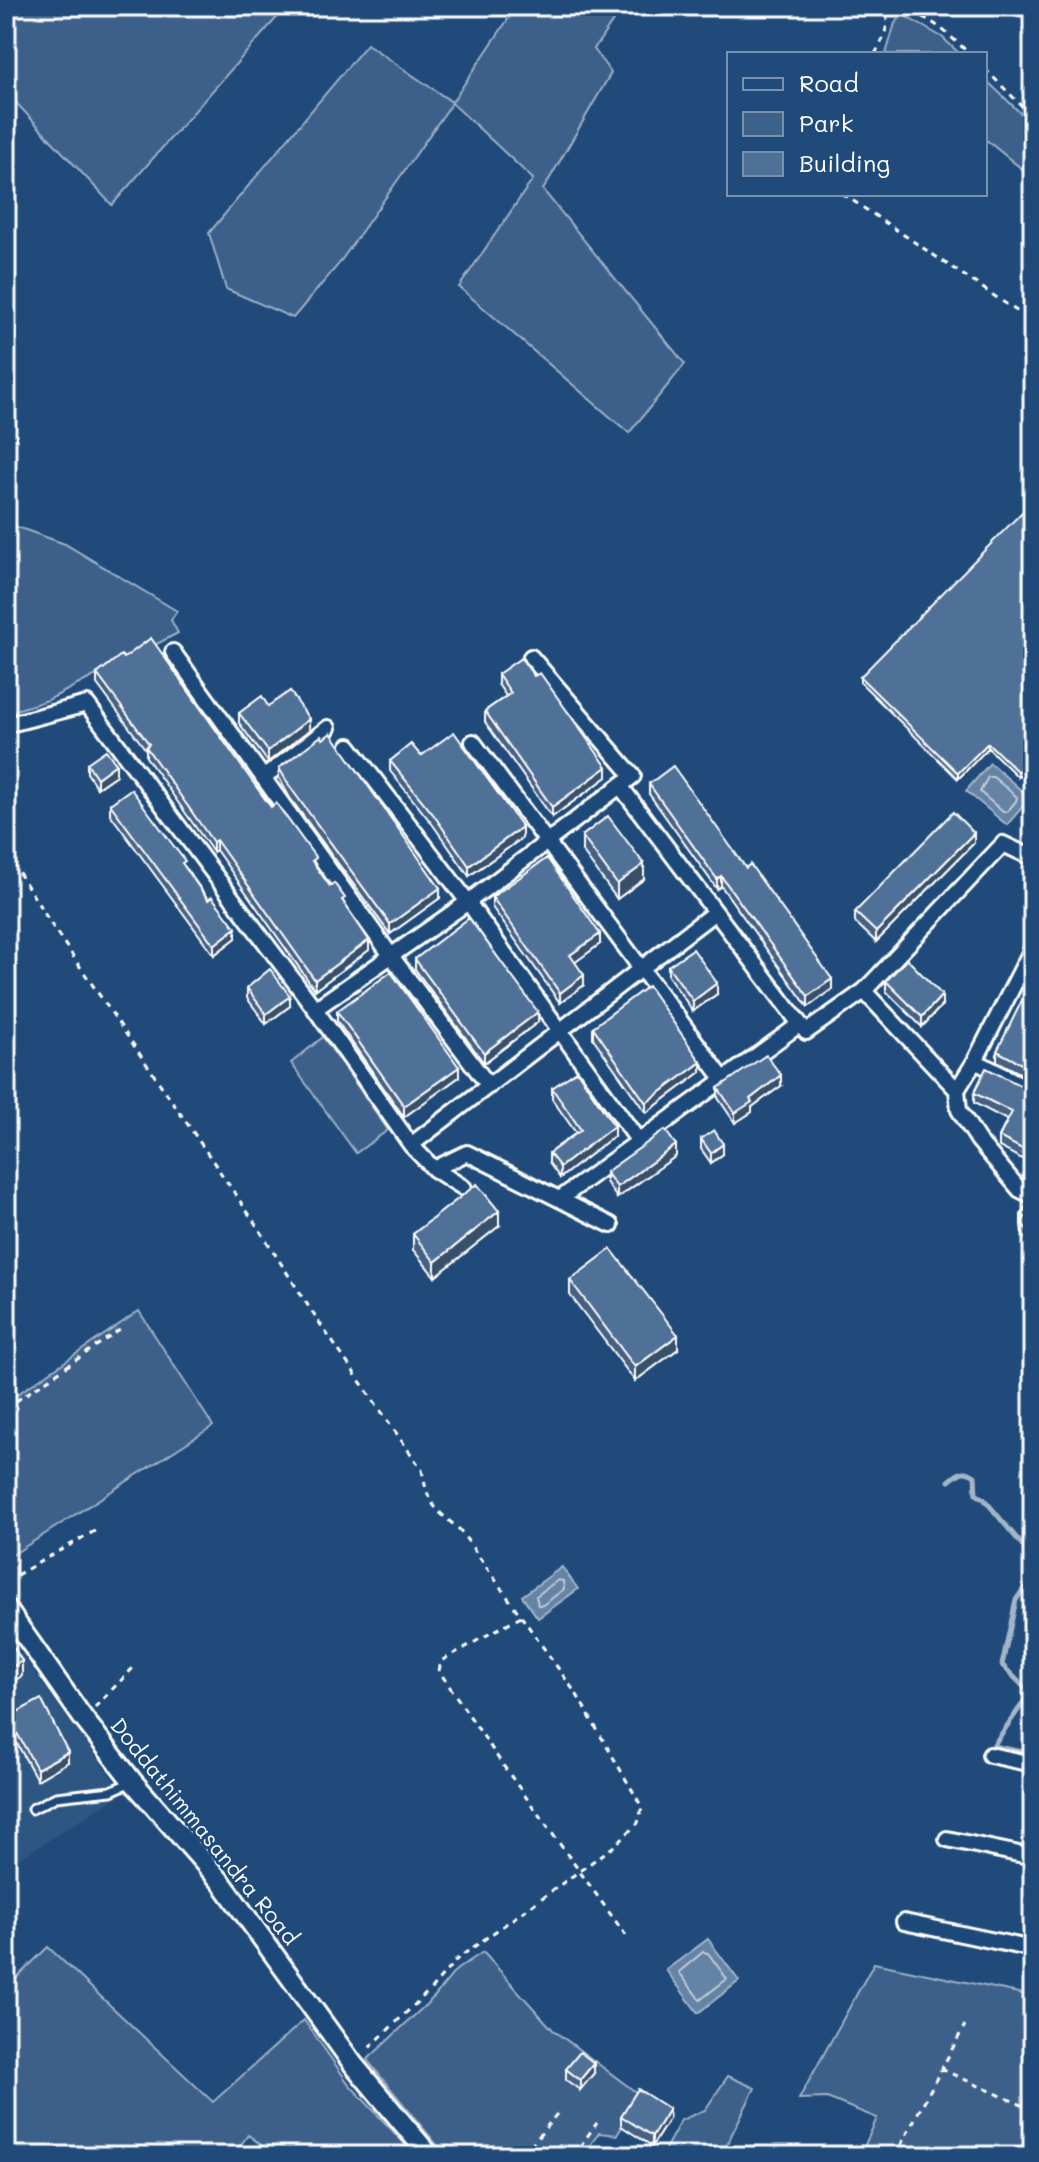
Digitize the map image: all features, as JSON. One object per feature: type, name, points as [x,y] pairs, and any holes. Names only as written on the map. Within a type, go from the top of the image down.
[{"type":"street","points":[[173,652],[392,957],[489,1086]]},
{"type":"street","points":[[315,1009],[468,902],[633,776],[531,657]]},
{"type":"street","points":[[6,725],[87,704],[315,1009],[411,1145],[434,1169],[464,1188]]},
{"type":"street","points":[[263,778],[328,728]]},
{"type":"street","points":[[473,742],[724,1080]]},
{"type":"street","points":[[349,746],[468,902],[640,1143]]},
{"type":"street","points":[[621,787],[806,1032],[864,991],[1003,844],[1033,858]]},
{"type":"street","points":[[411,1145],[715,912]]},
{"type":"street","points":[[957,1090],[1027,973],[1033,947]]},
{"type":"street","points":[[864,991],[957,1090],[959,1110],[978,1140],[1020,1190],[1033,1196]]},
{"type":"street","points":[[561,1198],[800,1024]]},
{"type":"street","points":[[975,1061],[1033,1091]]},
{"type":"street","points":[[434,1169],[467,1153],[611,1225]]},
{"type":"street","name":"Doddathimmasandra Road","points":[[6,1608],[83,1718],[133,1782],[222,1883],[353,2064],[430,2156]]},
{"type":"street","points":[[990,1755],[1033,1764]]},
{"type":"street","points":[[947,1839],[1033,1857]]},
{"type":"street","points":[[904,1922],[1033,1949]]},
{"type":"lane","points":[[32,1809],[56,1797],[111,1791],[133,1782]]},
{"type":"path","points":[[876,52],[887,28],[886,8],[910,10],[937,25],[968,52]]},
{"type":"path","points":[[987,71],[1033,117]]},
{"type":"path","points":[[846,196],[1033,322]]},
{"type":"path","points":[[6,852],[59,937],[422,1470],[426,1491],[434,1508],[460,1530],[577,1695],[642,1807],[638,1823],[613,1847],[457,1959],[432,1988],[353,2064]]},
{"type":"path","points":[[6,1408],[124,1327]]},
{"type":"path","points":[[6,1581],[100,1528]]},
{"type":"path","points":[[521,1616],[441,1661],[439,1671],[627,1937]]},
{"type":"path","points":[[83,1718],[134,1667]]},
{"type":"path","points":[[895,2156],[965,2025]]},
{"type":"path","points":[[941,2069],[1033,2110]]},
{"type":"path","points":[[523,2156],[560,2110]]},
{"type":"path","points":[[573,2156],[597,2123]]},
{"type":"shaded area","points":[[6,1634],[123,1793],[6,1867]]},
{"type":"green space","points":[[6,6],[287,6],[112,205],[6,92]]},
{"type":"green space","points":[[517,6],[623,6],[594,49],[611,73],[543,190],[685,364],[629,433],[459,287],[533,179],[452,103],[338,265],[293,318],[226,289],[209,233],[367,44],[452,102]]},
{"type":"green space","points":[[903,15],[942,37],[958,52],[887,52],[895,23]]},
{"type":"green space","points":[[987,81],[1033,125],[1033,178],[987,141]]},
{"type":"green space","points":[[6,523],[65,544],[177,611],[171,620],[178,633],[48,700],[6,713]]},
{"type":"green space","points":[[323,1037],[388,1130],[356,1153],[291,1063]]},
{"type":"green space","points":[[139,1311],[213,1426],[6,1559],[6,1402]]},
{"type":"green space","points":[[48,1947],[213,2102],[304,2020],[349,2084],[416,2156],[276,2156],[248,2135],[233,2156],[6,2156],[6,1988]]},
{"type":"green space","points":[[483,1952],[553,2030],[641,2096],[617,2135],[599,2133],[582,2156],[446,2156],[367,2060],[434,1997],[456,1970]]},
{"type":"green space","points":[[874,1963],[1033,1996],[1033,2156],[860,2156],[877,2118],[827,2098],[799,2099]]},
{"type":"green space","points":[[728,2076],[755,2088],[721,2156],[669,2156],[664,2151],[681,2120],[705,2110]]},
{"type":"water","points":[[990,763],[1030,798],[1007,825],[966,791]]},
{"type":"water","points":[[562,1567],[578,1589],[538,1618],[522,1596]]},
{"type":"water","points":[[708,1939],[739,1981],[698,2013],[666,1970]]},
{"type":"building","points":[[1033,501],[1033,635],[1025,643],[1033,651],[1033,776],[1023,766],[1018,772],[988,743],[958,773],[860,677]]},
{"type":"building","points":[[151,638],[271,807],[276,803],[316,858],[312,861],[330,886],[334,883],[345,898],[342,900],[369,940],[315,980],[216,840],[213,842],[146,747],[149,744],[97,674],[121,655],[124,658]]},
{"type":"building","points":[[521,658],[534,676],[540,673],[607,767],[552,807],[485,711],[511,693],[498,674]]},
{"type":"building","points":[[290,691],[309,719],[268,751],[239,713],[262,696],[268,706]]},
{"type":"building","points":[[454,732],[522,827],[469,866],[433,814],[390,761],[411,744],[421,756]]},
{"type":"building","points":[[331,733],[440,888],[390,924],[279,768],[321,736],[323,739]]},
{"type":"building","points":[[106,750],[116,764],[97,778],[87,763]]},
{"type":"building","points":[[673,766],[746,868],[750,864],[832,979],[808,996],[721,876],[717,879],[649,784]]},
{"type":"building","points":[[131,789],[185,861],[182,863],[208,900],[212,897],[236,928],[214,945],[110,804]]},
{"type":"building","points":[[953,812],[974,833],[876,932],[855,912]]},
{"type":"building","points":[[608,816],[644,864],[617,884],[582,836]]},
{"type":"building","points":[[547,858],[600,934],[570,955],[584,975],[560,993],[492,897]]},
{"type":"building","points":[[469,918],[538,1012],[484,1053],[415,959]]},
{"type":"building","points":[[693,949],[717,983],[693,1001],[668,966]]},
{"type":"building","points":[[907,959],[942,995],[922,1017],[886,981]]},
{"type":"building","points":[[270,969],[290,996],[266,1014],[247,988]]},
{"type":"building","points":[[391,972],[459,1067],[404,1106],[337,1011]]},
{"type":"building","points":[[1030,984],[1033,986],[1033,1070],[997,1051]]},
{"type":"building","points":[[648,986],[701,1062],[646,1103],[593,1027]]},
{"type":"building","points":[[766,1055],[781,1075],[735,1113],[718,1088]]},
{"type":"building","points":[[986,1068],[1033,1090],[1033,1163],[1024,1159],[1028,1152],[999,1137],[1012,1112],[974,1093]]},
{"type":"building","points":[[577,1071],[614,1126],[560,1167],[549,1153],[581,1130],[552,1088]]},
{"type":"building","points":[[665,1130],[676,1145],[617,1187],[606,1172]]},
{"type":"building","points":[[714,1130],[723,1144],[711,1153],[701,1139]]},
{"type":"building","points":[[477,1184],[499,1211],[435,1262],[413,1234]]},
{"type":"building","points":[[1030,1198],[1033,1199],[1033,1233],[1022,1223],[1025,1217],[1021,1215]]},
{"type":"building","points":[[611,1249],[678,1335],[635,1367],[570,1280]]},
{"type":"building","points":[[6,1635],[22,1661],[7,1670],[6,1669]]},
{"type":"building","points":[[41,1699],[68,1752],[37,1769],[8,1717]]},
{"type":"building","points":[[580,2052],[594,2063],[580,2080],[566,2069]]},
{"type":"building","points":[[638,2089],[669,2109],[652,2136],[621,2116]]},
{"type":"waterway","points":[[949,1481],[961,1472],[975,1476],[976,1494],[984,1499],[1028,1552],[1026,1558],[1030,1580],[1016,1600],[1002,1665],[1030,1693],[993,1746],[1033,1754]]}]
